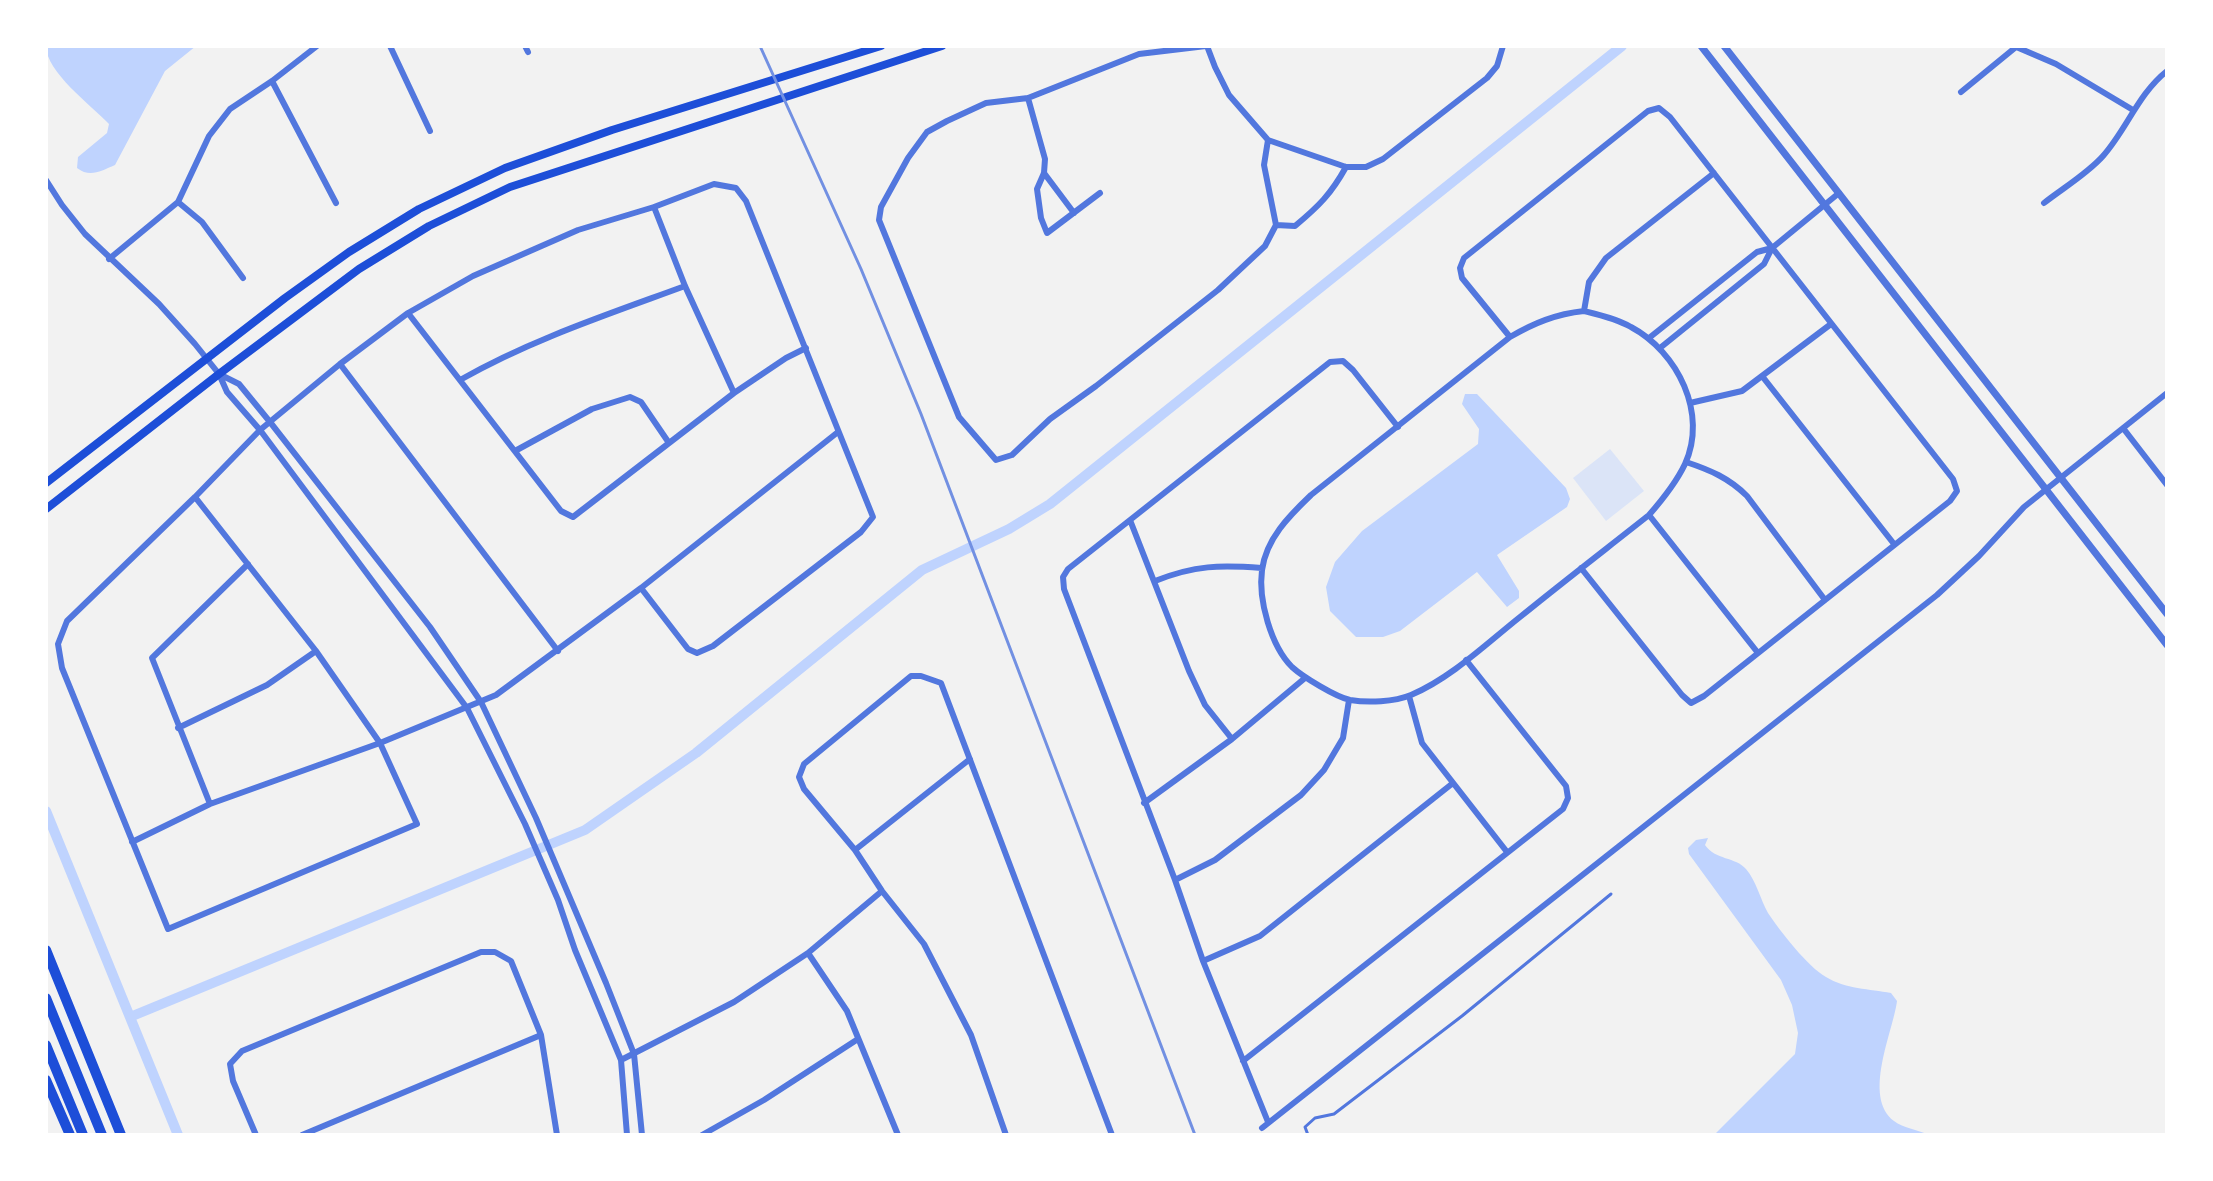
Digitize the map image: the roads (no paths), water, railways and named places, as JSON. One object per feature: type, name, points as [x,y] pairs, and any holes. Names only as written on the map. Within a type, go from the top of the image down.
[{"type":"highway","points":[[46,950],[121,1135]]},
{"type":"highway","points":[[46,998],[102,1135]]},
{"type":"highway","points":[[46,1045],[83,1135]]},
{"type":"highway","points":[[46,1080],[70,1135]]},
{"type":"main road","points":[[46,483],[349,252],[419,209],[505,168],[612,130],[881,46]]},
{"type":"main road","points":[[46,509],[359,269],[429,226],[510,187],[942,46]]},
{"type":"street","points":[[109,259],[178,202],[209,136],[230,109],[317,46]]},
{"type":"street","points":[[390,46],[430,131]]},
{"type":"street","points":[[1268,140],[1264,165],[1276,225],[1265,246],[1218,290],[1050,419],[1012,455],[996,460],[959,417],[879,220],[881,207],[893,181],[927,132],[986,103],[1028,98],[1139,54],[1207,46],[1229,95],[1268,140],[1346,167],[1366,167],[1383,159],[1487,78],[1497,66],[1503,46]]},
{"type":"street","points":[[1701,46],[2167,645]]},
{"type":"street","points":[[1724,46],[2167,614]]},
{"type":"street","points":[[1961,92],[2015,46],[2056,64],[2133,110]]},
{"type":"street","points":[[2044,203],[2102,157],[2149,88],[2167,71]]},
{"type":"street","points":[[272,81],[336,203]]},
{"type":"street","points":[[1028,98],[1045,159],[1044,173],[1037,189],[1041,218],[1047,233],[1100,193]]},
{"type":"street","points":[[1510,337],[1462,278],[1460,268],[1464,258],[1648,111],[1659,108],[1670,117],[1953,479],[1957,491],[1950,501],[1704,696],[1691,703],[1581,568]]},
{"type":"street","points":[[1276,225],[1295,226],[1331,193],[1346,167]]},
{"type":"street","points":[[1044,173],[1074,213]]},
{"type":"street","points":[[1584,311],[1589,282],[1606,258],[1714,173]]},
{"type":"street","points":[[46,180],[77,225],[159,304],[219,374],[227,392],[260,430],[467,708],[558,900],[575,950],[621,1060],[627,1135]]},
{"type":"street","points":[[195,497],[316,651],[380,743],[417,824],[168,929],[62,668],[58,644],[67,621],[260,430],[408,313],[473,276],[578,230],[654,207],[714,184],[736,188],[746,201],[873,517],[861,532],[713,646],[697,653],[688,649],[641,588]]},
{"type":"street","points":[[1660,348],[1764,264],[1772,248],[1839,193]]},
{"type":"street","points":[[178,202],[202,222],[243,278]]},
{"type":"street","points":[[654,207],[685,286],[734,393]]},
{"type":"street","points":[[1649,338],[1757,252],[1772,248]]},
{"type":"street","points":[[460,380],[531,344],[685,286]]},
{"type":"street","points":[[1584,311],[1630,326],[1649,338],[1682,379],[1690,403],[1693,438],[1686,462],[1670,491],[1649,515],[1466,660],[1409,696],[1381,701],[1349,700],[1305,678],[1290,665],[1279,647],[1262,600],[1262,568],[1272,540],[1284,521],[1311,495],[1510,337],[1534,323],[1565,313],[1584,311]]},
{"type":"street","points":[[408,313],[561,511],[573,517],[734,393],[806,348]]},
{"type":"street","points":[[1690,403],[1742,391],[1831,324]]},
{"type":"street","points":[[1268,1122],[1203,961],[1064,589],[1063,577],[1068,569],[1330,362],[1343,361],[1353,370],[1398,427]]},
{"type":"street","points":[[340,364],[558,651]]},
{"type":"street","points":[[219,374],[239,384],[270,422],[430,627],[481,702],[539,825],[634,1054],[642,1135]]},
{"type":"street","points":[[1762,376],[1894,544]]},
{"type":"street","points":[[1262,1128],[1937,595],[1979,556],[2024,507],[2167,393]]},
{"type":"street","points":[[515,451],[592,409],[630,397],[641,402],[669,443]]},
{"type":"street","points":[[2123,428],[2167,485]]},
{"type":"street","points":[[132,842],[210,804],[380,743],[496,695],[641,588],[838,432]]},
{"type":"street","points":[[1686,462],[1733,482],[1747,496],[1825,600]]},
{"type":"street","points":[[1649,515],[1758,653]]},
{"type":"street","points":[[1130,520],[1189,671],[1205,705],[1232,739]]},
{"type":"street","points":[[210,804],[152,658],[248,564]]},
{"type":"street","points":[[1155,581],[1182,571],[1212,566],[1262,568]]},
{"type":"street","points":[[178,728],[267,685],[316,651]]},
{"type":"street","points":[[1243,1061],[1563,809],[1568,798],[1566,786],[1466,660]]},
{"type":"street","points":[[1006,1135],[971,1035],[924,944],[882,891],[855,850],[804,789],[799,777],[804,764],[911,676],[941,683],[1112,1135]]},
{"type":"street","points":[[1144,803],[1232,739],[1305,678]]},
{"type":"street","points":[[1409,696],[1422,743],[1507,852]]},
{"type":"street","points":[[1175,880],[1215,860],[1301,795],[1324,770],[1343,738],[1349,700]]},
{"type":"street","points":[[855,850],[970,759]]},
{"type":"street","points":[[1203,961],[1260,936],[1453,783]]},
{"type":"street","points":[[621,1060],[734,1002],[808,953],[882,891]]},
{"type":"street","points":[[256,1135],[233,1081],[230,1064],[242,1051],[481,952],[495,952],[511,961],[541,1035],[557,1135]]},
{"type":"street","points":[[808,953],[847,1011],[898,1135]]},
{"type":"street","points":[[302,1135],[541,1035]]},
{"type":"street","points":[[702,1135],[764,1100],[858,1039]]},
{"type":"lane","points":[[1308,1135],[1305,1127],[1315,1118],[1334,1114],[1462,1016],[1611,894]]},
{"type":"water","points":[[46,46],[196,46],[165,71],[115,165],[91,173],[77,168],[78,157],[107,133],[109,124],[61,77],[48,56]]},
{"type":"water","points":[[1465,394],[1477,394],[1566,488],[1570,499],[1567,507],[1497,555],[1519,591],[1519,598],[1507,607],[1477,572],[1400,631],[1383,637],[1356,637],[1330,611],[1326,587],[1335,562],[1362,531],[1478,444],[1479,429],[1462,404]]},
{"type":"water","points":[[1708,838],[1705,845],[1709,850],[1746,869],[1773,921],[1819,972],[1841,984],[1891,993],[1897,1001],[1882,1064],[1880,1096],[1885,1110],[1894,1121],[1929,1135],[1714,1135],[1795,1054],[1798,1033],[1792,1005],[1781,980],[1689,854],[1688,848],[1696,840]]},
{"type":"waterway","points":[[130,1017],[585,830],[696,753],[922,570],[1009,529],[1050,504],[1622,46]]},
{"type":"waterway","points":[[46,811],[178,1135]]},
{"type":"railway","points":[[760,46],[861,269],[921,414],[1195,1135]]}]
